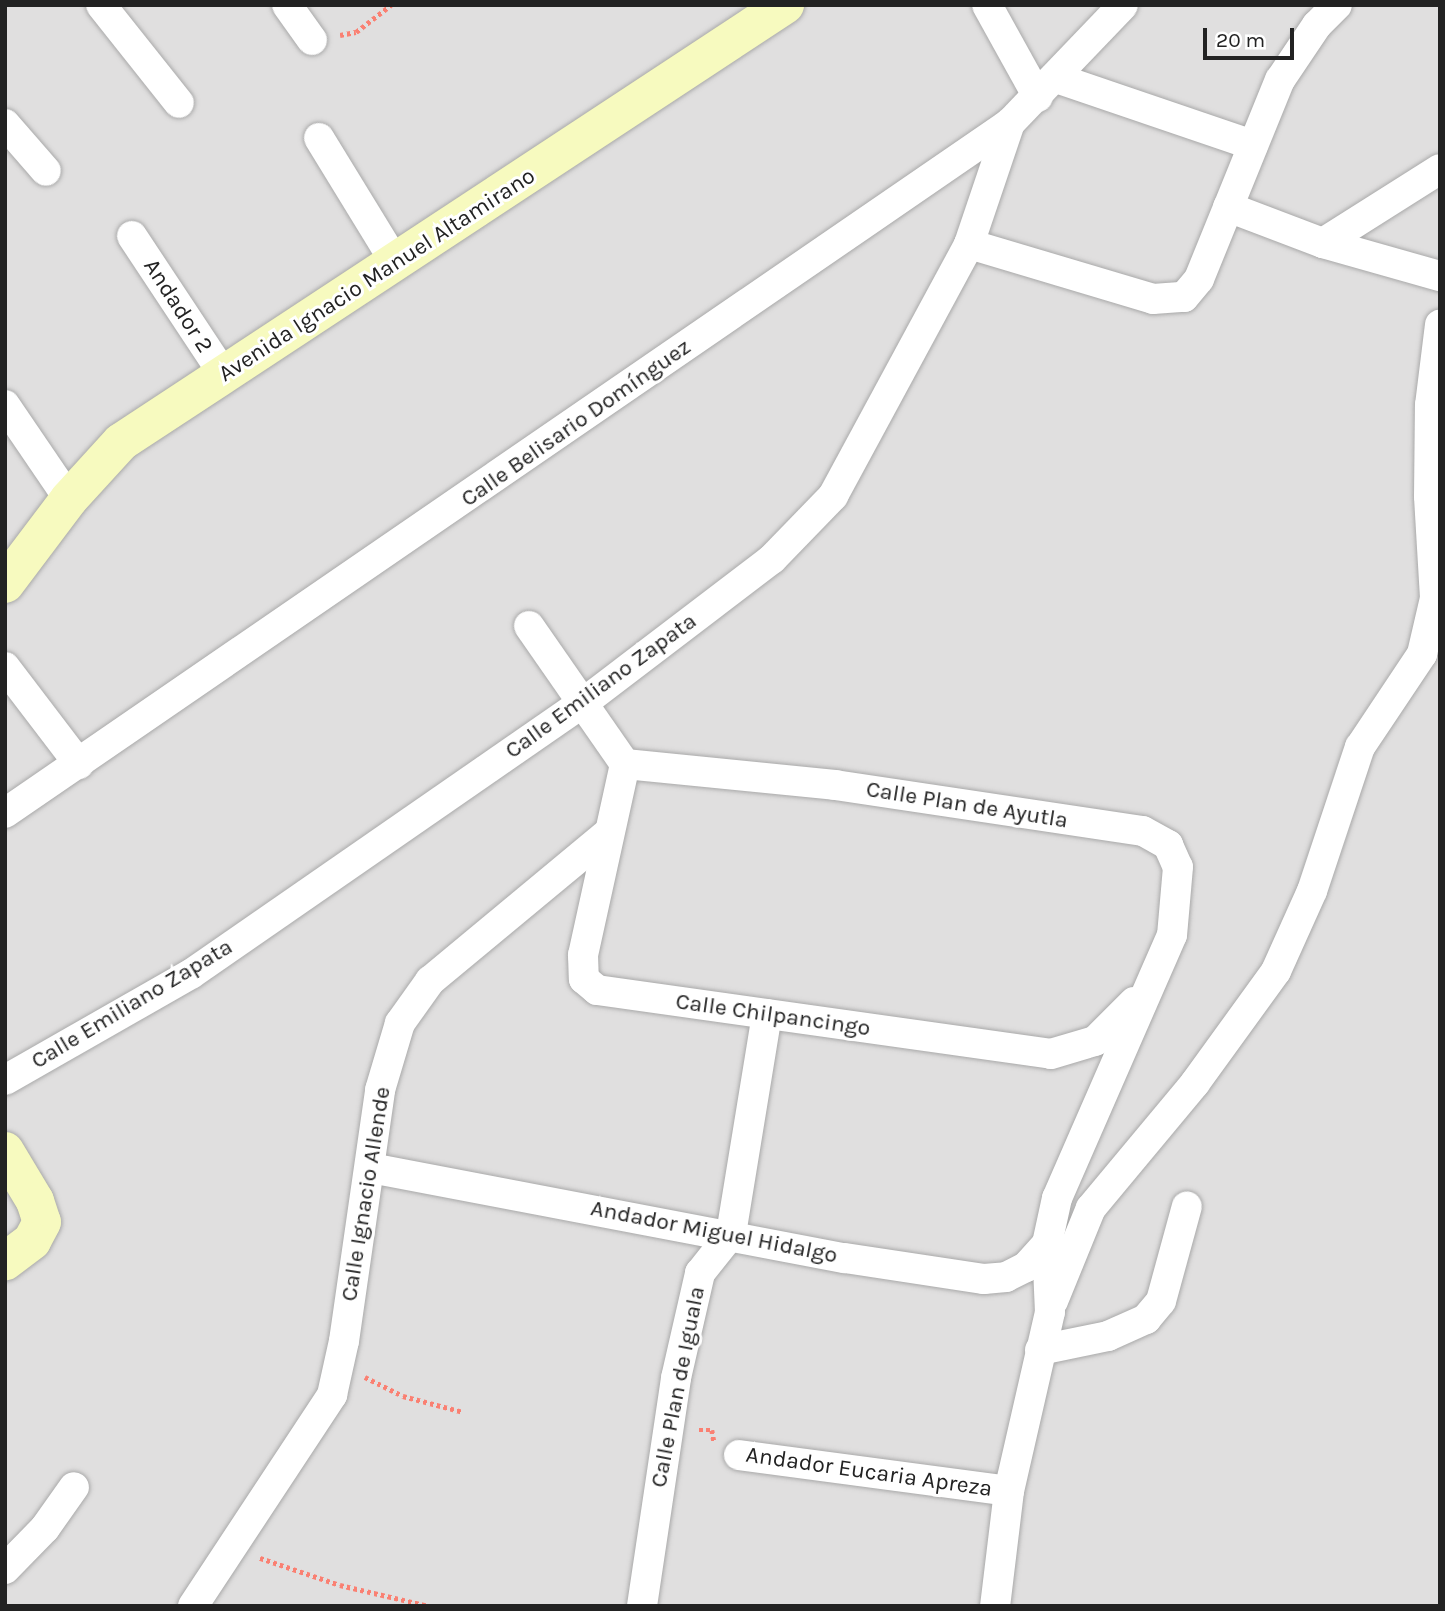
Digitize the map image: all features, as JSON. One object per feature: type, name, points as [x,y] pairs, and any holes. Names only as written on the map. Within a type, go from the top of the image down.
[{"type":"street","points":[[101,5],[180,103]]},
{"type":"street","points":[[287,5],[312,40]]},
{"type":"street","name":"Avenida Ignacio Manuel Altamirano","points":[[5,584],[69,499],[121,442],[785,5]]},
{"type":"street","points":[[987,5],[1047,88],[1253,145]]},
{"type":"street","name":"Calle Belisario Domínguez","points":[[5,813],[1010,123],[1047,88],[1123,5]]},
{"type":"street","points":[[969,244],[1153,299],[1184,296],[1199,279],[1253,145],[1290,63],[1337,5]]},
{"type":"street","name":"Calle Emiliano Zapata","points":[[5,1080],[191,974],[583,703],[772,559],[833,496],[969,244],[1010,123]]},
{"type":"street","points":[[5,124],[46,171]]},
{"type":"street","points":[[319,138],[396,262]]},
{"type":"street","points":[[1322,243],[1440,169]]},
{"type":"street","points":[[1228,207],[1322,243],[1440,276]]},
{"type":"street","name":"Andador 2","points":[[132,236],[224,375]]},
{"type":"street","points":[[995,1606],[1009,1491],[1040,1350],[1050,1312],[1091,1208],[1195,1083],[1276,971],[1312,891],[1360,747],[1422,654],[1435,598],[1429,496],[1430,418],[1440,325]]},
{"type":"street","points":[[5,405],[69,499]]},
{"type":"street","points":[[528,626],[625,764]]},
{"type":"street","points":[[5,667],[79,764]]},
{"type":"street","name":"Calle Chilpancingo","points":[[625,764],[583,956],[584,979],[597,990],[1051,1055],[1096,1041],[1156,979]]},
{"type":"street","name":"Calle Plan de Ayutla","points":[[625,764],[835,785],[1143,831],[1168,845],[1178,867],[1172,935],[1156,979],[1119,1051],[1068,1174],[1047,1244]]},
{"type":"street","name":"Calle Ignacio Allende","points":[[193,1606],[332,1395],[371,1168],[380,1090],[400,1023],[430,981],[608,833]]},
{"type":"street","name":"Calle Plan de Iguala","points":[[642,1606],[664,1450],[700,1273],[731,1234],[767,1014]]},
{"type":"street","points":[[5,1151],[35,1201],[42,1222],[32,1241],[5,1261]]},
{"type":"street","name":"Andador Miguel Hidalgo","points":[[371,1168],[984,1279],[1006,1277],[1026,1267],[1047,1244]]},
{"type":"street","points":[[1040,1350],[1108,1336],[1146,1319],[1161,1301],[1187,1206]]},
{"type":"street","points":[[1047,1244],[1050,1312]]},
{"type":"street","name":"Andador Eucaria Apreza","points":[[739,1455],[1009,1491]]},
{"type":"street","points":[[5,1569],[45,1528],[74,1487]]},
{"type":"path","points":[[312,40],[356,32],[391,5]]},
{"type":"path","points":[[339,1364],[403,1396],[463,1412]]},
{"type":"path","name":"Andador Eucaria Apreza","points":[[664,1450],[708,1427],[722,1450],[739,1455]]},
{"type":"path","points":[[234,1545],[276,1565],[429,1606]]},
{"type":"shaded area","points":[[5,5],[1440,5],[1440,1606],[5,1606]]}]
